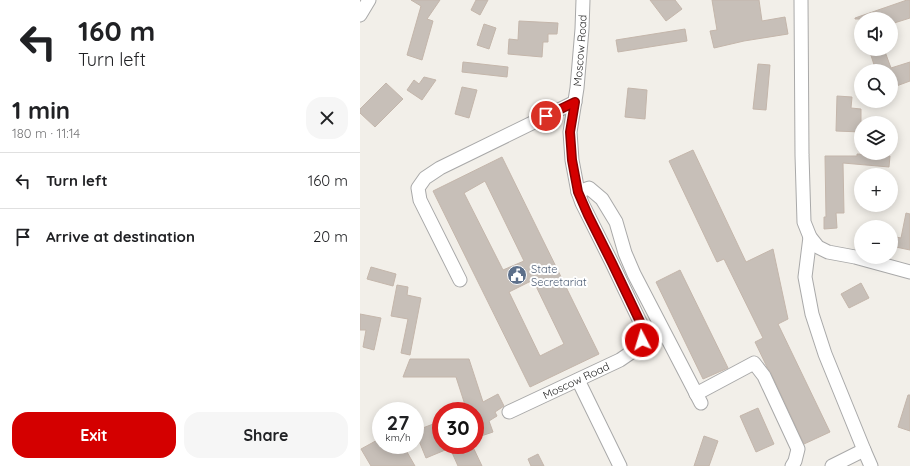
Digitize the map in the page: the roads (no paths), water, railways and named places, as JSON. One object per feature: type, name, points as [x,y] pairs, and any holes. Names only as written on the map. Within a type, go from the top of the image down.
[{"type":"street","points":[[360,16],[369,0]]},
{"type":"street","name":"Moscow Road","points":[[509,412],[620,360],[636,349],[642,340],[643,328],[578,192],[572,160],[570,132],[575,102],[582,29],[583,0]]},
{"type":"street","points":[[801,0],[804,222],[810,237],[818,247],[828,252],[910,272]]},
{"type":"street","points":[[460,280],[420,200],[418,188],[425,178],[440,168],[575,102]]},
{"type":"street","points":[[578,192],[589,188],[602,199],[616,222],[625,253],[634,274],[698,399],[754,363],[764,376],[798,449],[792,466]]},
{"type":"street","points":[[810,237],[805,277],[812,314],[825,354],[871,466]]},
{"type":"street","points":[[578,380],[620,466]]},
{"type":"street","points":[[832,466],[864,450]]},
{"type":"place","name":"State Secretariat","points":[[517,275]]}]
